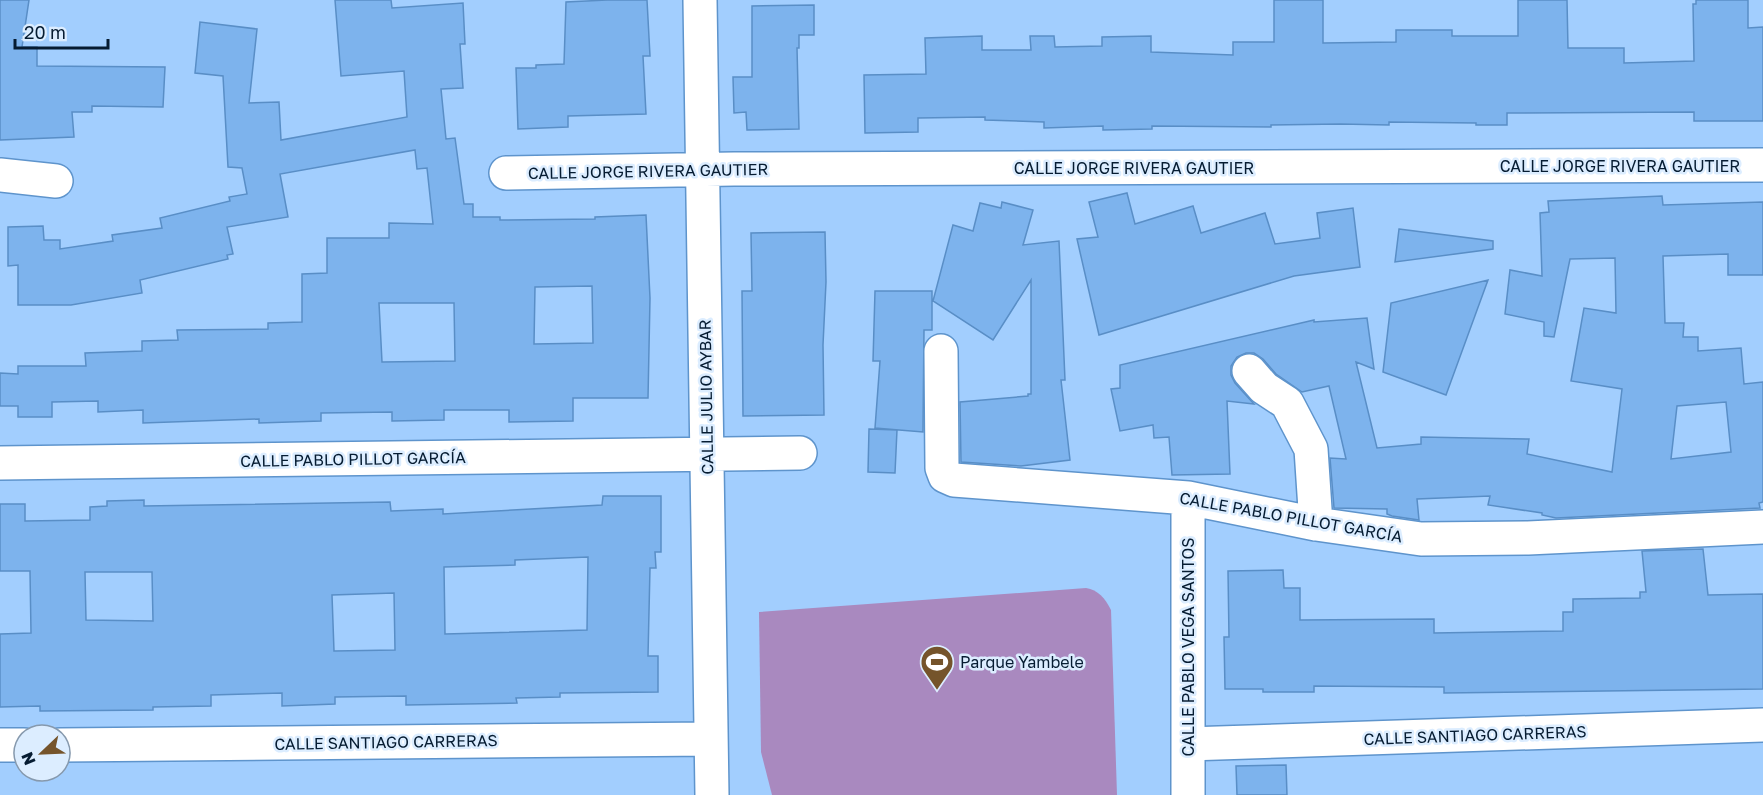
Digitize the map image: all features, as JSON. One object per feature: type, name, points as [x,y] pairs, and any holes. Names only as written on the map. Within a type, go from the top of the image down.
[{"type":"street","name":"CALLE JULIO AYBAR","points":[[700,0],[712,795]]},
{"type":"street","name":"CALLE JORGE RIVERA GAUTIER","points":[[506,173],[1763,165]]},
{"type":"street","points":[[0,175],[56,181]]},
{"type":"street","name":"CALLE PABLO PILLOT GARCÍA","points":[[942,351],[942,468],[945,476],[954,480],[1188,498],[1316,524],[1420,539],[1528,538],[1763,527]]},
{"type":"street","points":[[1249,371],[1264,388],[1287,403],[1311,449],[1316,524]]},
{"type":"street","name":"CALLE PABLO PILLOT GARCÍA","points":[[0,463],[800,453]]},
{"type":"street","name":"CALLE PABLO VEGA SANTOS","points":[[1188,498],[1188,795]]},
{"type":"street","name":"CALLE SANTIAGO CARRERAS","points":[[1188,744],[1763,725]]},
{"type":"street","name":"CALLE SANTIAGO CARRERAS","points":[[72,745],[711,739]]},
{"type":"shaded area","name":"Parque Yambele","points":[[1086,588],[1101,595],[1111,610],[1117,795],[772,795],[761,752],[759,612]]},
{"type":"building","points":[[0,0],[29,0],[22,47],[37,47],[37,66],[165,67],[163,107],[92,106],[92,112],[72,112],[74,137],[0,140]]},
{"type":"building","points":[[335,0],[391,0],[392,8],[463,3],[465,44],[460,44],[463,88],[441,89],[446,139],[455,138],[464,204],[473,204],[473,217],[500,217],[500,220],[595,219],[595,217],[646,215],[650,298],[648,398],[573,398],[573,421],[509,422],[509,410],[444,410],[444,420],[392,421],[392,412],[321,413],[321,421],[259,423],[259,419],[143,423],[143,410],[98,412],[98,401],[52,402],[52,417],[18,417],[18,406],[0,406],[0,373],[18,374],[18,366],[86,366],[85,353],[142,351],[142,341],[178,340],[177,330],[268,329],[268,323],[302,322],[302,274],[327,273],[327,238],[389,238],[389,223],[433,224],[427,168],[417,169],[415,150],[280,174],[288,217],[227,227],[233,254],[227,255],[228,259],[140,280],[142,293],[71,305],[18,305],[18,265],[8,266],[8,227],[43,226],[44,240],[60,240],[60,249],[113,241],[112,235],[162,228],[160,218],[230,201],[229,197],[247,194],[242,168],[228,167],[223,76],[195,73],[200,22],[257,29],[249,103],[279,102],[281,140],[407,117],[404,71],[341,76]],"holes":[[[592,286],[593,343],[534,344],[535,287]],[[379,303],[454,303],[455,361],[382,362]]]},
{"type":"building","points":[[647,0],[650,56],[643,56],[646,114],[568,116],[568,127],[518,129],[516,68],[564,64],[566,2]]},
{"type":"building","points":[[1274,0],[1323,0],[1323,43],[1396,42],[1396,30],[1452,30],[1452,36],[1518,36],[1518,0],[1567,0],[1568,48],[1624,48],[1624,63],[1694,61],[1693,4],[1696,4],[1696,0],[1748,0],[1748,28],[1763,27],[1763,121],[1694,121],[1694,112],[1507,113],[1507,125],[1389,122],[1389,125],[1152,126],[1152,129],[1103,130],[1103,126],[1044,128],[1044,122],[985,120],[985,117],[918,118],[918,132],[865,133],[864,75],[926,74],[925,38],[982,36],[982,50],[1031,50],[1030,36],[1054,36],[1055,47],[1102,46],[1102,37],[1151,36],[1151,52],[1233,55],[1233,42],[1274,42]]},
{"type":"building","points":[[814,5],[814,35],[799,35],[799,48],[797,48],[799,129],[747,130],[746,112],[734,113],[733,77],[752,77],[752,6]]},
{"type":"building","points":[[1127,193],[1135,224],[1193,206],[1201,233],[1265,213],[1275,244],[1320,238],[1317,213],[1353,208],[1360,267],[1294,276],[1099,335],[1077,239],[1098,237],[1089,202]]},
{"type":"building","points":[[1662,196],[1663,205],[1763,202],[1763,275],[1728,275],[1728,254],[1663,256],[1665,323],[1684,323],[1683,337],[1698,337],[1698,351],[1741,348],[1744,384],[1763,382],[1763,502],[1759,503],[1760,508],[1556,518],[1542,515],[1542,513],[1488,505],[1490,496],[1417,499],[1419,520],[1392,516],[1387,514],[1387,509],[1334,508],[1330,458],[1346,459],[1329,386],[1302,392],[1276,374],[1263,359],[1254,353],[1246,353],[1237,357],[1231,366],[1231,375],[1235,383],[1254,404],[1227,401],[1230,474],[1172,475],[1169,437],[1154,438],[1153,425],[1120,431],[1111,389],[1120,388],[1120,365],[1314,320],[1314,322],[1367,318],[1374,369],[1356,362],[1377,448],[1421,444],[1421,437],[1529,439],[1527,454],[1612,472],[1622,389],[1571,381],[1584,308],[1616,313],[1615,258],[1570,259],[1554,337],[1544,336],[1544,322],[1505,314],[1510,270],[1542,276],[1540,213],[1549,212],[1548,201]],"holes":[[[1726,402],[1731,452],[1671,459],[1677,406]]]},
{"type":"building","points":[[1002,202],[1033,210],[1023,245],[1059,241],[1065,380],[1061,380],[1070,460],[1021,466],[961,462],[960,402],[1031,394],[1031,280],[993,340],[933,301],[953,225],[973,231],[980,203],[1001,208]]},
{"type":"building","points":[[1399,229],[1493,241],[1493,249],[1395,262]]},
{"type":"building","points":[[825,232],[824,415],[743,416],[742,291],[752,291],[751,233]]},
{"type":"building","points":[[1488,280],[1446,395],[1383,372],[1391,303]]},
{"type":"building","points":[[875,291],[932,291],[932,330],[924,330],[923,432],[875,428],[880,361],[873,361]]},
{"type":"building","points":[[869,429],[897,430],[895,473],[868,472]]},
{"type":"building","points":[[603,496],[661,496],[661,552],[655,552],[656,568],[650,568],[648,656],[658,656],[658,692],[560,693],[560,697],[516,698],[517,703],[406,705],[406,696],[335,697],[335,704],[282,706],[282,693],[211,695],[211,706],[153,707],[153,710],[40,711],[40,706],[0,707],[0,634],[31,633],[30,571],[0,571],[0,504],[25,504],[25,521],[90,520],[90,507],[107,506],[107,501],[144,500],[144,506],[390,502],[391,511],[443,509],[443,514],[602,505]],"holes":[[[588,557],[587,630],[445,634],[444,567],[515,565],[515,560]],[[85,572],[152,572],[153,621],[86,620]],[[394,593],[395,650],[334,651],[332,595]]]},
{"type":"building","points":[[1703,549],[1708,595],[1763,594],[1763,689],[1444,693],[1444,687],[1314,686],[1314,692],[1225,689],[1224,637],[1229,637],[1228,571],[1283,570],[1284,588],[1300,588],[1300,620],[1434,619],[1434,633],[1563,631],[1563,612],[1573,612],[1573,599],[1640,598],[1640,592],[1646,592],[1642,551]]},
{"type":"building","points":[[1286,765],[1287,795],[1237,795],[1236,766]]},
{"type":"place","name":"Parque Yambele","points":[[937,691]]}]
